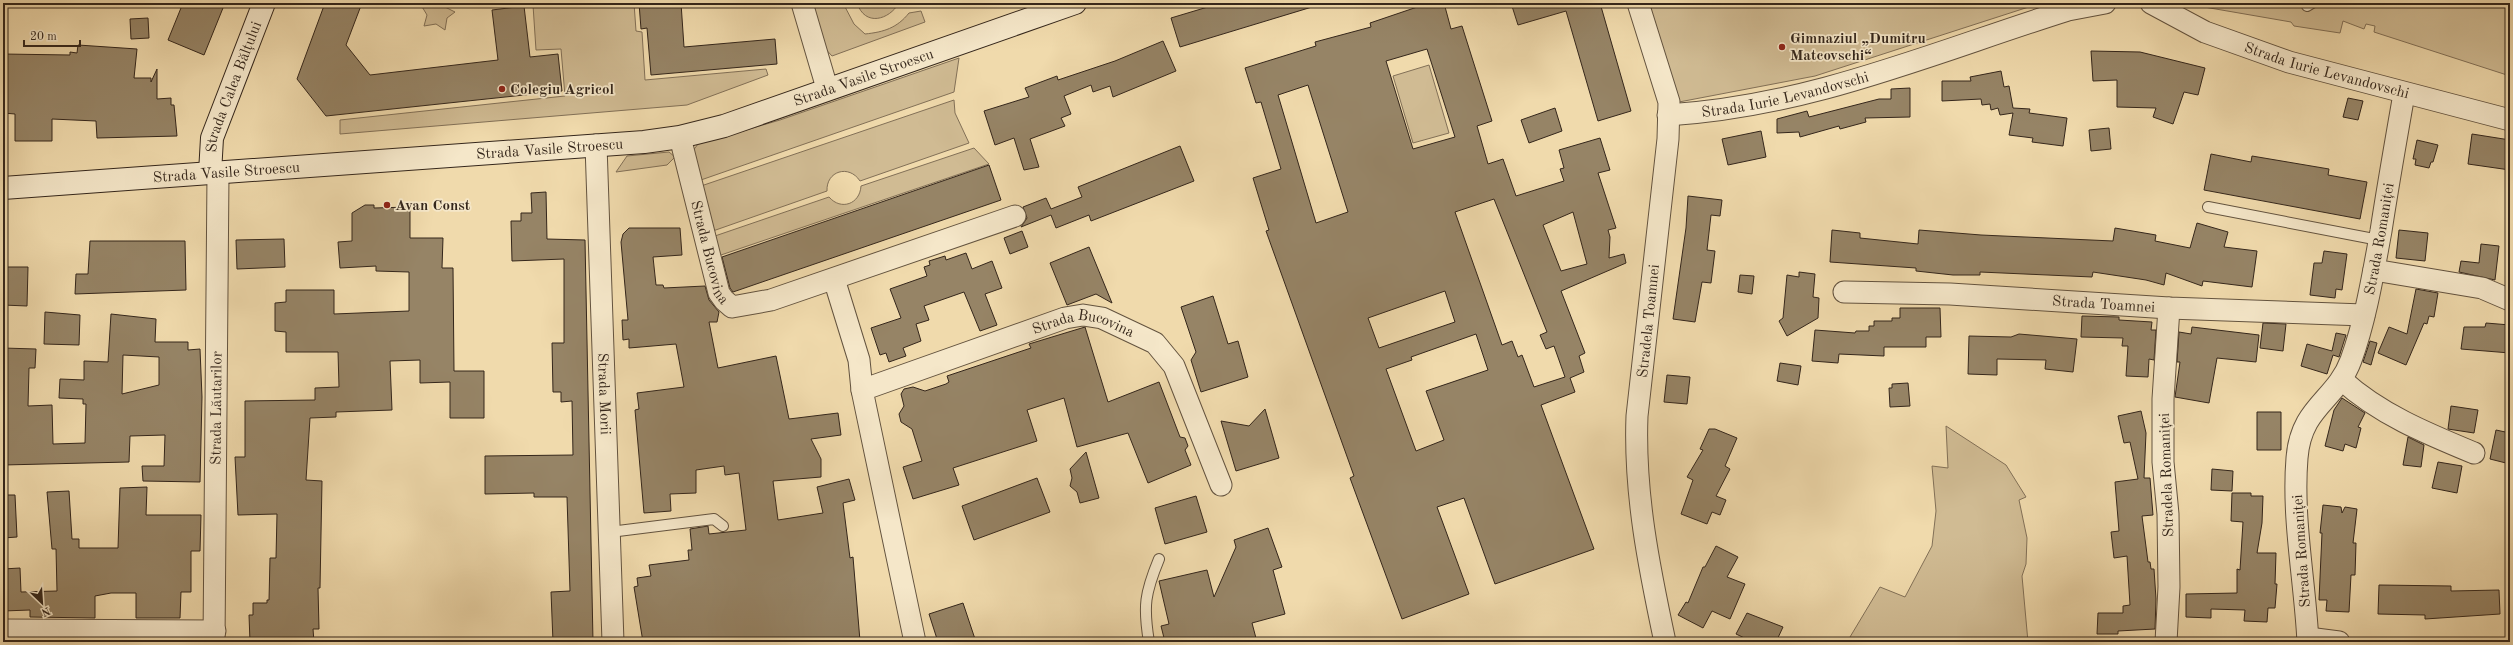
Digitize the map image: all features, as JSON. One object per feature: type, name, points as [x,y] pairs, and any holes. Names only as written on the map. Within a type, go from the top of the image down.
[{"type":"main road","name":"Strada Calea Bălțului","points":[[214,174],[212,138],[264,3]]},
{"type":"main road","name":"Strada Vasile Stroescu","points":[[3,188],[214,174],[596,145],[680,137],[724,126],[827,88],[1075,3]]},
{"type":"street","points":[[802,3],[827,88]]},
{"type":"street","name":"Stradela Toamnei","points":[[1638,3],[1668,102],[1668,139],[1638,408],[1636,447],[1642,525],[1665,642]]},
{"type":"street","name":"Strada Iurie Levandovschi","points":[[1668,114],[1718,112],[1855,82],[2068,10],[2105,3]]},
{"type":"street","name":"Strada Iurie Levandovschi","points":[[2155,4],[2205,32],[2289,62],[2404,94],[2510,120]]},
{"type":"street","name":"Strada Romaniței","points":[[2308,640],[2299,556],[2297,458],[2302,429],[2312,412],[2342,380],[2351,361],[2364,315],[2374,270],[2404,94]]},
{"type":"street","name":"Strada Bucovina","points":[[680,137],[719,293],[732,307],[755,304],[834,279],[1015,216]]},
{"type":"street","name":"Strada Morii","points":[[596,145],[613,642]]},
{"type":"street","name":"Strada Lăutarilor","points":[[214,174],[214,637]]},
{"type":"street","points":[[2374,270],[2482,288],[2510,300]]},
{"type":"street","points":[[834,279],[859,360],[862,390],[915,642]]},
{"type":"street","name":"Strada Toamnei","points":[[1844,292],[1950,294],[2169,308],[2364,315]]},
{"type":"street","name":"Stradela Romaniței","points":[[2166,642],[2168,521],[2163,462],[2163,399],[2169,308]]},
{"type":"street","name":"Strada Bucovina","points":[[862,390],[1065,318],[1083,315],[1102,318],[1155,343],[1174,366],[1221,485]]},
{"type":"street","points":[[2342,380],[2376,406],[2436,437],[2474,453]]},
{"type":"street","points":[[3,630],[214,637]]},
{"type":"street","points":[[2308,640],[2338,642]]},
{"type":"lane","points":[[2208,207],[2379,240]]},
{"type":"lane","points":[[610,532],[714,519],[723,526]]},
{"type":"lane","points":[[1149,642],[1144,612],[1148,586],[1158,559]]},
{"type":"shaded area","points":[[443,3],[445,7],[455,12],[447,18],[445,30],[436,24],[424,26],[427,15],[421,5]]},
{"type":"shaded area","points":[[566,3],[634,3],[636,31],[642,32],[645,80],[766,69],[768,75],[687,105],[340,134],[340,120],[565,96],[561,49],[536,50],[533,5]]},
{"type":"shaded area","points":[[811,3],[843,3],[854,24],[865,34],[878,32],[895,26],[909,13],[921,11],[925,22],[832,56],[820,43]]},
{"type":"shaded area","points":[[857,3],[899,3],[889,14],[883,17],[871,18],[866,16],[861,11]]},
{"type":"shaded area","name":"Gimnaziul „Dumitru Matcovschi“","points":[[1649,3],[2041,3],[1815,76],[1679,102]]},
{"type":"shaded area","points":[[2181,3],[2510,3],[2510,76],[2374,32],[2375,26],[2366,24],[2364,29],[2343,21],[2340,33],[2294,26],[2291,22]]},
{"type":"shaded area","points":[[959,58],[954,92],[698,181],[692,152],[698,144],[780,120]]},
{"type":"shaded area","points":[[1429,65],[1449,133],[1413,143],[1393,76]]},
{"type":"shaded area","points":[[954,100],[955,113],[969,143],[860,181],[850,173],[844,171],[839,172],[830,179],[827,191],[710,232],[701,186]]},
{"type":"shaded area","points":[[974,148],[989,164],[718,256],[712,237],[829,197],[839,204],[849,204],[857,197],[861,186]]},
{"type":"shaded area","points":[[669,152],[675,157],[667,165],[616,172],[627,156]]},
{"type":"shaded area","points":[[1946,426],[2006,465],[2026,497],[2019,500],[2027,538],[2026,564],[2022,576],[2028,642],[1847,642],[1880,587],[1905,597],[1932,546],[1936,511],[1932,466],[1948,468]]},
{"type":"building","points":[[183,3],[225,3],[204,55],[168,40]]},
{"type":"building","points":[[325,3],[362,3],[346,45],[370,75],[498,60],[492,10],[524,6],[530,57],[558,54],[562,91],[326,116],[297,79]]},
{"type":"building","points":[[639,3],[681,3],[684,47],[775,39],[777,64],[651,75],[647,28],[641,29]]},
{"type":"building","points":[[1221,3],[1311,3],[1312,7],[1180,47],[1171,18]]},
{"type":"building","points":[[1429,3],[1444,3],[1451,29],[1462,26],[1492,121],[1477,126],[1488,164],[1503,159],[1516,196],[1564,181],[1560,169],[1564,168],[1559,150],[1600,138],[1610,170],[1598,173],[1616,228],[1608,230],[1610,237],[1609,258],[1624,254],[1626,263],[1561,291],[1585,353],[1579,356],[1584,372],[1570,378],[1575,392],[1541,405],[1594,549],[1495,584],[1464,498],[1437,507],[1469,594],[1402,619],[1350,478],[1354,476],[1266,231],[1269,230],[1253,178],[1281,169],[1261,102],[1256,103],[1245,68],[1316,46],[1315,42],[1371,27],[1370,23]],"holes":[[[1427,49],[1455,137],[1413,149],[1386,61]],[[1308,85],[1348,212],[1316,223],[1278,95]],[[1494,199],[1547,332],[1540,335],[1546,349],[1554,346],[1565,377],[1534,387],[1522,355],[1518,357],[1512,341],[1502,345],[1455,212]],[[1573,212],[1587,264],[1561,271],[1543,225]],[[1445,291],[1455,322],[1379,348],[1368,318]],[[1476,334],[1488,370],[1426,391],[1444,440],[1416,451],[1386,369],[1412,360],[1411,357]]]},
{"type":"building","points":[[1511,3],[1600,3],[1631,111],[1598,121],[1566,11],[1518,25]]},
{"type":"building","points":[[148,18],[149,38],[131,39],[130,19]]},
{"type":"building","points":[[1163,41],[1176,71],[1113,97],[1110,86],[1093,92],[1091,85],[1064,96],[1071,114],[1061,118],[1065,126],[1030,139],[1039,167],[1024,170],[1014,138],[995,145],[984,111],[1029,97],[1025,88],[1057,76],[1058,80],[1115,61]]},
{"type":"building","points":[[78,45],[137,49],[134,78],[151,78],[151,82],[157,69],[157,99],[171,98],[171,105],[174,105],[177,136],[97,138],[96,121],[52,119],[52,141],[15,141],[15,114],[3,113],[3,54],[70,55],[70,52],[77,53]]},
{"type":"building","points":[[2091,51],[2140,52],[2205,68],[2198,95],[2184,92],[2173,124],[2153,117],[2156,108],[2117,107],[2117,80],[2093,81]]},
{"type":"building","points":[[2001,71],[2004,87],[2009,86],[2013,108],[2030,109],[2029,113],[2067,118],[2063,146],[2032,142],[2033,138],[2009,135],[2013,113],[2000,115],[1998,108],[1991,110],[1990,104],[1982,105],[1981,99],[1942,101],[1942,81],[1971,81],[1970,77]]},
{"type":"building","points":[[1910,88],[1910,117],[1865,118],[1866,122],[1840,129],[1839,126],[1800,137],[1799,132],[1777,133],[1777,119],[1807,111],[1809,117],[1879,99],[1891,99],[1891,89]]},
{"type":"building","points":[[2348,98],[2363,101],[2358,120],[2343,117]]},
{"type":"building","points":[[1555,108],[1562,131],[1529,143],[1521,120]]},
{"type":"building","points":[[2109,128],[2111,149],[2091,151],[2089,130]]},
{"type":"building","points":[[1761,131],[1766,157],[1728,165],[1722,139]]},
{"type":"building","points":[[2472,134],[2510,140],[2510,170],[2468,164]]},
{"type":"building","points":[[2417,140],[2438,145],[2433,162],[2431,162],[2429,168],[2415,165],[2416,159],[2413,159]]},
{"type":"building","points":[[1180,146],[1194,181],[1091,221],[1089,215],[1056,228],[1051,215],[1021,227],[1027,218],[1023,207],[1046,198],[1051,209],[1082,197],[1078,187]]},
{"type":"building","points":[[2211,154],[2251,162],[2252,156],[2329,169],[2328,175],[2367,182],[2360,219],[2204,190]]},
{"type":"building","points":[[989,165],[1001,200],[733,292],[730,288],[722,257]]},
{"type":"building","points":[[546,192],[547,239],[585,240],[593,642],[553,642],[551,592],[570,591],[567,497],[534,497],[534,493],[485,494],[485,456],[573,455],[572,401],[561,402],[561,392],[553,392],[552,343],[564,343],[564,259],[512,261],[511,221],[521,221],[521,213],[532,213],[531,193]]},
{"type":"building","points":[[1688,196],[1722,200],[1720,216],[1711,215],[1707,250],[1715,251],[1711,283],[1702,282],[1695,322],[1673,319],[1686,228]]},
{"type":"building","points":[[365,205],[374,205],[374,208],[410,207],[410,238],[443,238],[442,268],[453,268],[454,371],[484,371],[484,418],[450,418],[450,382],[420,383],[420,360],[390,361],[392,410],[336,412],[336,417],[310,418],[306,480],[322,481],[320,588],[318,588],[319,629],[313,629],[314,642],[250,642],[249,615],[253,615],[253,603],[267,603],[267,600],[269,600],[270,558],[276,558],[277,514],[238,515],[235,457],[245,457],[245,401],[315,400],[315,388],[339,387],[338,352],[286,352],[286,332],[275,331],[275,303],[286,302],[286,290],[334,290],[334,314],[409,311],[409,272],[376,271],[376,266],[340,268],[338,242],[352,241],[352,213]]},
{"type":"building","points":[[2197,223],[2228,232],[2224,247],[2257,251],[2252,287],[2203,281],[2202,286],[2166,273],[2164,285],[2146,280],[2093,272],[2092,277],[1980,272],[1980,275],[1953,275],[1916,271],[1916,268],[1830,262],[1832,230],[1860,233],[1860,238],[1918,244],[1919,230],[1981,235],[2113,241],[2115,228],[2156,235],[2155,241],[2190,248]]},
{"type":"building","points":[[629,228],[680,228],[682,255],[653,257],[656,285],[663,285],[664,288],[705,286],[709,300],[719,312],[717,322],[709,322],[718,368],[776,356],[789,419],[838,413],[841,435],[811,439],[821,459],[821,477],[773,481],[778,520],[823,513],[817,487],[849,479],[855,500],[843,503],[850,558],[853,557],[860,641],[643,642],[634,587],[638,586],[637,578],[651,576],[649,565],[689,560],[688,550],[692,550],[690,529],[708,526],[709,534],[746,530],[739,473],[725,475],[724,466],[696,470],[696,493],[670,494],[671,511],[644,513],[635,410],[639,409],[637,393],[684,387],[676,344],[629,348],[629,339],[623,340],[622,320],[628,320],[621,242],[623,234]]},
{"type":"building","points":[[2399,230],[2428,233],[2425,261],[2396,258]]},
{"type":"building","points":[[1022,231],[1028,247],[1010,254],[1004,238]]},
{"type":"building","points":[[284,239],[285,267],[237,269],[236,240]]},
{"type":"building","points":[[90,241],[185,241],[186,290],[75,294],[76,274],[88,274]]},
{"type":"building","points":[[2481,244],[2499,246],[2495,280],[2459,272],[2461,261],[2479,263]]},
{"type":"building","points":[[1089,247],[1112,303],[1096,294],[1067,305],[1050,263]]},
{"type":"building","points":[[2324,251],[2347,254],[2342,290],[2336,289],[2335,298],[2310,295],[2314,263],[2322,263]]},
{"type":"building","points":[[966,253],[972,269],[992,261],[1002,288],[985,294],[997,325],[980,331],[964,292],[924,306],[929,320],[916,324],[921,341],[903,348],[906,356],[889,362],[886,353],[880,355],[871,328],[901,318],[890,289],[927,276],[924,267],[930,265],[929,261],[945,256],[946,260]]},
{"type":"building","points":[[3,267],[28,267],[27,306],[3,305]]},
{"type":"building","points":[[1799,272],[1815,274],[1813,297],[1819,298],[1818,318],[1787,336],[1779,321],[1783,318],[1787,275],[1799,277]]},
{"type":"building","points":[[1740,275],[1754,276],[1752,294],[1738,292]]},
{"type":"building","points":[[2416,289],[2438,293],[2434,317],[2429,316],[2427,324],[2424,323],[2406,365],[2378,353],[2389,327],[2407,334]]},
{"type":"building","points":[[1213,296],[1228,344],[1238,341],[1248,377],[1201,392],[1191,360],[1196,352],[1181,307]]},
{"type":"building","points":[[1900,308],[1940,308],[1941,337],[1926,337],[1926,347],[1884,347],[1884,356],[1839,354],[1838,363],[1812,361],[1815,330],[1855,333],[1856,331],[1869,331],[1869,326],[1874,326],[1874,321],[1892,321],[1892,318],[1900,318]]},
{"type":"building","points":[[45,312],[80,315],[79,345],[44,344]]},
{"type":"building","points":[[111,314],[156,319],[155,342],[188,342],[188,350],[200,349],[202,397],[200,482],[143,481],[142,466],[164,466],[165,435],[130,436],[129,462],[3,465],[3,348],[36,349],[35,368],[29,368],[28,406],[52,405],[53,444],[85,443],[86,404],[83,404],[83,399],[59,398],[60,379],[84,380],[84,361],[108,362]],"holes":[[[123,355],[159,357],[159,385],[122,394]]]},
{"type":"building","points":[[2082,316],[2119,317],[2119,320],[2152,322],[2151,330],[2156,330],[2154,360],[2149,359],[2148,377],[2126,376],[2128,346],[2122,346],[2123,338],[2081,337]]},
{"type":"building","points":[[2263,323],[2286,324],[2283,351],[2260,348]]},
{"type":"building","points":[[2486,323],[2510,325],[2510,353],[2461,349],[2464,327],[2485,327]]},
{"type":"building","points":[[1085,327],[1108,402],[1159,382],[1180,437],[1185,438],[1188,446],[1185,450],[1191,465],[1148,483],[1128,433],[1077,447],[1064,398],[1027,410],[1037,441],[953,468],[959,485],[913,499],[903,467],[922,461],[912,429],[901,422],[899,414],[904,406],[901,394],[904,389],[913,387],[925,391],[946,384],[949,382],[947,376],[1031,348],[1029,344]]},
{"type":"building","points":[[2192,327],[2259,335],[2256,362],[2217,358],[2209,403],[2175,397],[2180,362],[2177,362],[2179,332],[2191,334]]},
{"type":"building","points":[[2336,333],[2346,335],[2339,357],[2333,355],[2327,374],[2301,366],[2307,344],[2332,351]]},
{"type":"building","points":[[2019,334],[2077,339],[2073,372],[2045,369],[2046,360],[1997,359],[1997,375],[1968,374],[1969,336],[2011,337]]},
{"type":"building","points":[[2370,341],[2377,343],[2371,365],[2363,362]]},
{"type":"building","points":[[1780,363],[1801,366],[1798,385],[1777,381]]},
{"type":"building","points":[[1667,375],[1690,377],[1687,404],[1664,402]]},
{"type":"building","points":[[1908,383],[1910,406],[1890,407],[1889,388],[1892,388],[1892,384]]},
{"type":"building","points":[[2342,398],[2365,413],[2358,427],[2361,428],[2356,448],[2345,444],[2343,451],[2325,446],[2334,410]]},
{"type":"building","points":[[2451,406],[2478,410],[2474,433],[2448,429]]},
{"type":"building","points":[[1265,409],[1279,458],[1236,471],[1221,421],[1249,426]]},
{"type":"building","points":[[2141,411],[2146,433],[2144,478],[2150,478],[2153,515],[2142,516],[2148,562],[2150,562],[2151,569],[2154,569],[2156,599],[2155,629],[2118,631],[2118,634],[2097,634],[2098,613],[2123,613],[2123,606],[2130,605],[2127,556],[2114,558],[2111,532],[2119,531],[2115,482],[2138,479],[2130,442],[2124,443],[2118,416]]},
{"type":"building","points":[[2257,412],[2281,412],[2281,450],[2257,450]]},
{"type":"building","points":[[1709,429],[1715,429],[1737,438],[1725,466],[1730,469],[1716,496],[1726,500],[1720,515],[1712,512],[1707,524],[1681,514],[1693,480],[1687,477],[1703,450],[1700,449]]},
{"type":"building","points":[[2496,430],[2510,433],[2510,464],[2490,459]]},
{"type":"building","points":[[2408,437],[2424,445],[2421,467],[2403,465]]},
{"type":"building","points":[[1086,452],[1099,498],[1080,503],[1077,492],[1070,486],[1072,478],[1070,469]]},
{"type":"building","points":[[2438,462],[2462,466],[2457,493],[2432,488]]},
{"type":"building","points":[[2212,469],[2233,471],[2232,491],[2211,490]]},
{"type":"building","points":[[1037,478],[1050,512],[974,540],[962,506]]},
{"type":"building","points":[[147,487],[146,515],[201,515],[200,551],[191,551],[191,592],[181,592],[180,618],[136,618],[136,593],[111,593],[95,596],[95,618],[30,617],[30,610],[3,611],[3,569],[20,568],[21,592],[57,591],[56,549],[52,549],[47,492],[69,491],[72,539],[79,539],[79,548],[118,548],[120,488]]},
{"type":"building","points":[[2232,493],[2251,493],[2251,496],[2263,496],[2262,523],[2257,553],[2276,553],[2275,584],[2277,584],[2275,608],[2268,608],[2267,622],[2244,621],[2245,610],[2211,609],[2211,618],[2186,617],[2186,594],[2237,593],[2237,569],[2240,570],[2243,522],[2231,521]]},
{"type":"building","points":[[3,495],[15,495],[17,537],[3,538]]},
{"type":"building","points":[[1196,496],[1207,532],[1165,544],[1155,508]]},
{"type":"building","points":[[2323,505],[2341,507],[2342,513],[2345,507],[2357,509],[2353,543],[2356,543],[2355,575],[2351,575],[2349,612],[2326,611],[2327,600],[2319,600],[2322,533],[2320,533]]},
{"type":"building","points":[[1268,528],[1282,567],[1273,570],[1285,614],[1252,623],[1257,642],[1165,642],[1161,626],[1169,624],[1159,581],[1207,570],[1214,597],[1236,547],[1234,540]]},
{"type":"building","points":[[1716,546],[1738,557],[1727,577],[1745,584],[1730,619],[1712,611],[1703,628],[1678,615],[1686,602],[1688,603],[1703,567],[1705,567]]},
{"type":"building","points":[[2379,585],[2451,586],[2451,591],[2499,590],[2500,614],[2425,619],[2425,615],[2378,614]]},
{"type":"building","points":[[963,603],[976,642],[938,642],[929,614]]},
{"type":"building","points":[[1747,613],[1783,627],[1776,642],[1753,642],[1736,634]]},
{"type":"place","name":"Gimnaziul „Dumitru Matcovschi“","points":[[1782,47]]},
{"type":"place","name":"Colegiu Agricol","points":[[502,89]]},
{"type":"place","name":"Avan Const","points":[[387,205]]}]
